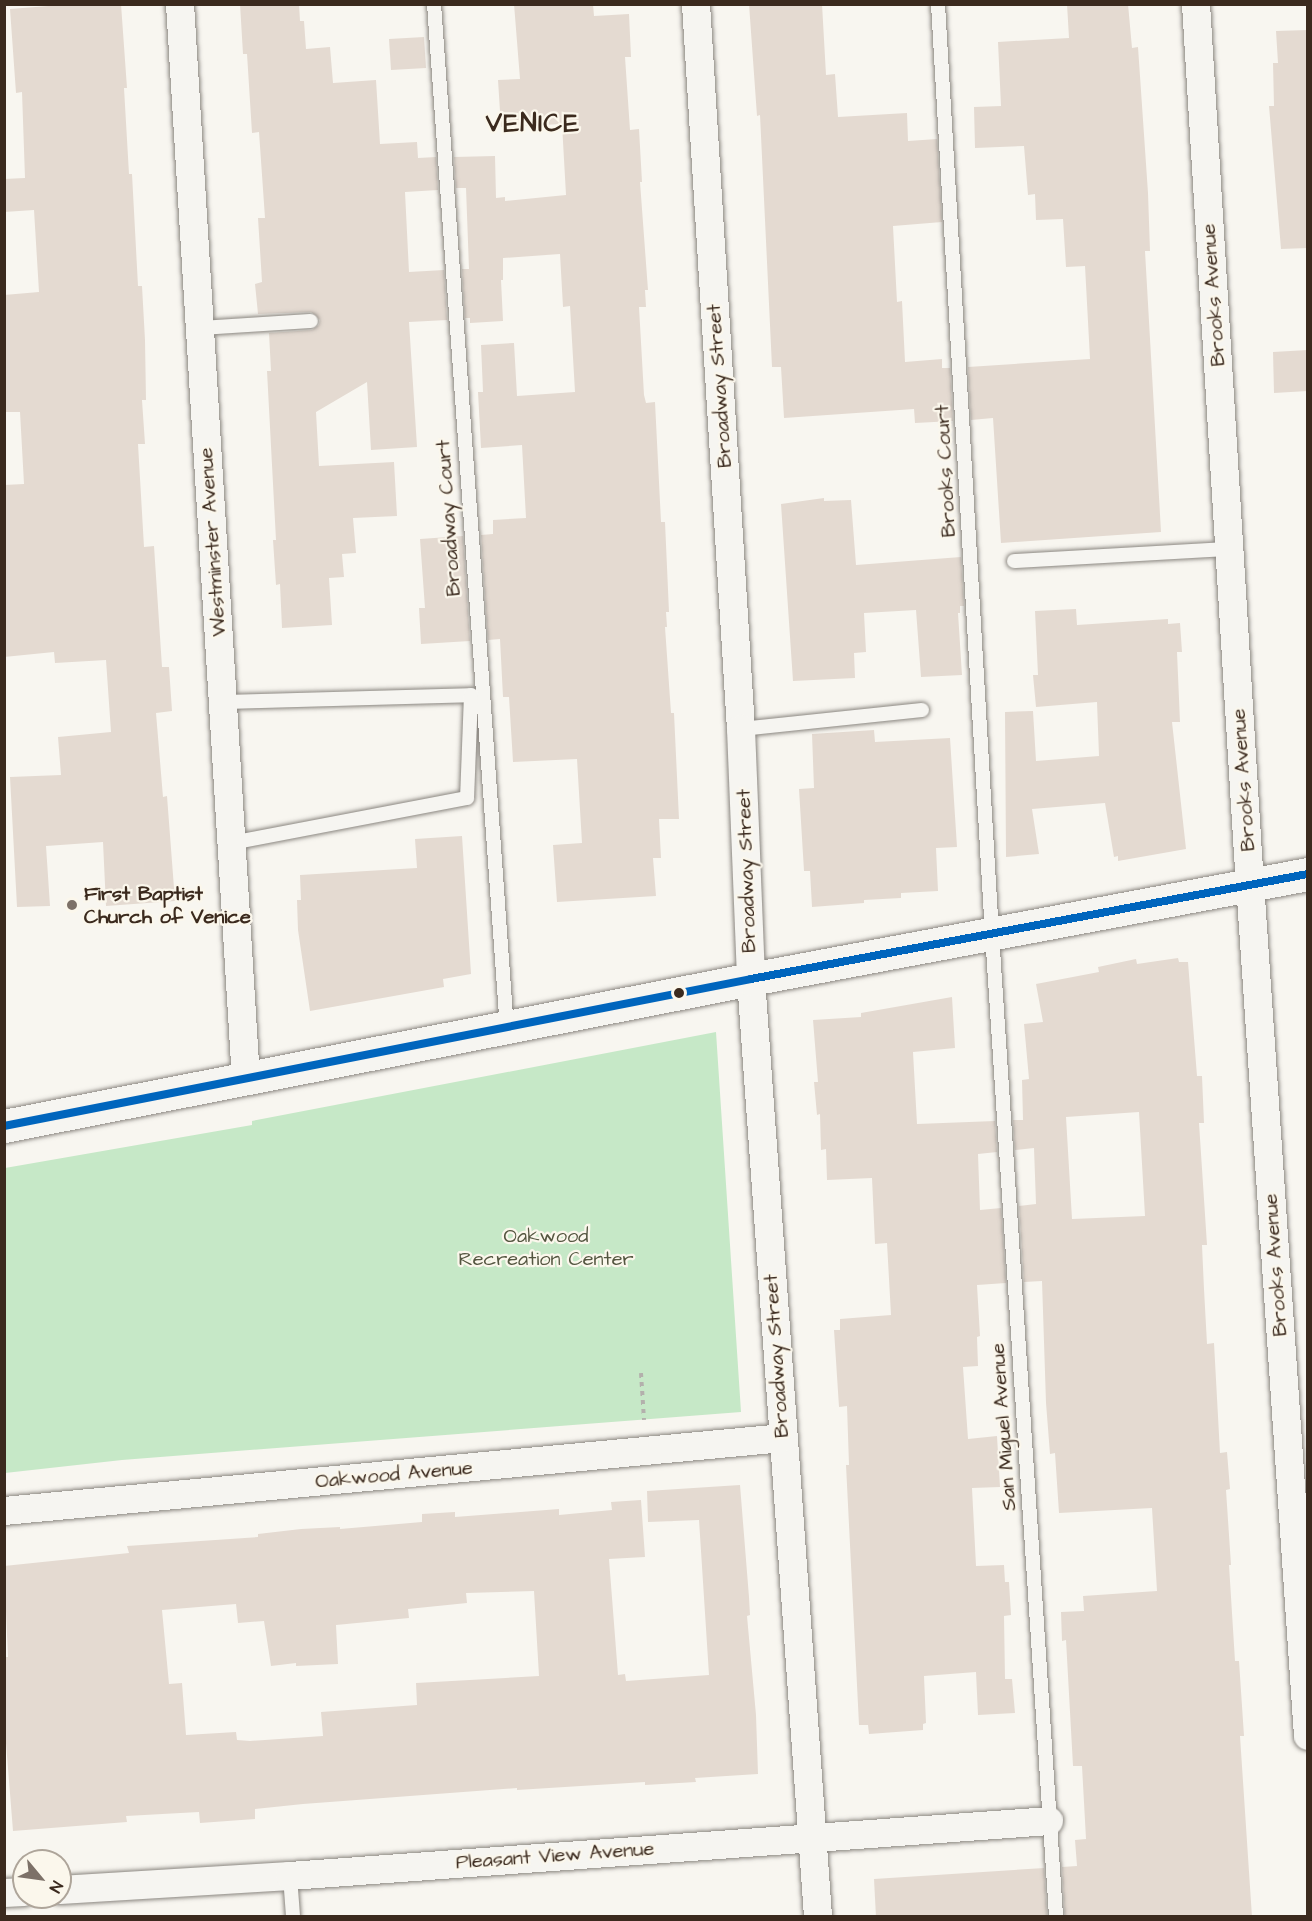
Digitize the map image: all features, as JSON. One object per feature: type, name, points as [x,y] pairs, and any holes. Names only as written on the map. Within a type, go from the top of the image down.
[{"type":"street","name":"Westminster Avenue","points":[[180,4],[246,1080]]},
{"type":"street","name":"Broadway Street","points":[[696,4],[741,729],[751,979],[818,1917]]},
{"type":"street","name":"Brooks Avenue","points":[[1196,4],[1250,885],[1308,1736]]},
{"type":"street","points":[[4,1126],[507,1029],[751,979],[1308,874]]},
{"type":"street","name":"Oakwood Avenue","points":[[4,1511],[783,1438]]},
{"type":"street","name":"Pleasant View Avenue","points":[[72,1889],[290,1876],[1049,1821]]},
{"type":"lane","name":"Broadway Court","points":[[434,4],[507,1029]]},
{"type":"lane","name":"Brooks Court","points":[[938,4],[992,934]]},
{"type":"lane","points":[[200,328],[311,321]]},
{"type":"lane","points":[[1014,561],[1229,549]]},
{"type":"lane","points":[[223,702],[471,695],[467,798],[232,843]]},
{"type":"lane","points":[[741,729],[922,710]]},
{"type":"lane","name":"San Miguel Avenue","points":[[992,934],[1056,1917]]},
{"type":"lane","points":[[290,1876],[293,1917]]},
{"type":"path","points":[[640,1373],[644,1424]]},
{"type":"green space","name":"Oakwood Recreation Center","points":[[716,1032],[741,1412],[122,1460],[5,1473],[5,1168],[252,1125],[252,1121]]},
{"type":"building","points":[[74,4],[121,4],[127,88],[124,88],[129,174],[132,174],[138,286],[142,286],[145,340],[146,400],[142,400],[145,444],[138,444],[144,547],[154,546],[162,667],[169,667],[172,711],[156,713],[163,797],[167,796],[175,901],[106,906],[103,842],[46,846],[50,906],[17,907],[10,777],[61,775],[58,737],[111,732],[106,660],[55,663],[54,652],[4,657],[4,485],[24,484],[20,412],[4,412],[4,295],[39,292],[34,210],[4,212],[4,179],[25,178],[22,92],[16,93],[10,9]]},
{"type":"building","points":[[240,4],[299,4],[300,21],[304,21],[306,49],[330,47],[333,83],[376,80],[380,144],[417,142],[418,158],[436,157],[438,190],[405,192],[409,272],[444,270],[447,320],[409,322],[417,447],[371,450],[367,382],[316,412],[319,466],[394,462],[397,516],[353,518],[356,553],[342,554],[344,577],[329,578],[332,625],[282,628],[280,584],[276,585],[273,540],[276,540],[267,371],[271,371],[269,333],[312,330],[319,325],[320,320],[311,312],[258,314],[255,284],[262,282],[258,218],[265,218],[259,132],[252,133],[247,54],[243,54]]},
{"type":"building","points":[[514,4],[593,4],[594,16],[629,14],[631,57],[625,57],[630,130],[639,129],[642,182],[640,182],[648,290],[645,290],[646,307],[639,307],[644,395],[646,403],[655,402],[661,522],[665,522],[669,612],[666,612],[667,627],[665,627],[671,713],[674,713],[679,819],[659,819],[661,858],[653,858],[656,896],[557,902],[553,845],[582,843],[577,759],[513,762],[509,697],[503,697],[500,639],[488,640],[481,535],[493,534],[493,520],[526,518],[522,445],[481,448],[478,392],[483,392],[481,345],[514,343],[517,396],[575,392],[570,306],[563,307],[560,254],[503,258],[503,280],[501,280],[503,321],[470,323],[470,318],[465,318],[462,269],[469,269],[466,188],[456,188],[454,157],[495,156],[496,198],[505,197],[505,201],[566,195],[562,124],[501,127],[498,80],[520,79]]},
{"type":"building","points":[[749,4],[822,4],[826,75],[835,74],[838,117],[907,113],[908,141],[937,139],[942,222],[893,226],[897,302],[902,301],[905,362],[942,359],[942,368],[950,368],[953,421],[915,423],[914,409],[784,418],[781,367],[772,367],[760,115],[757,116]]},
{"type":"building","points":[[1067,4],[1128,4],[1132,48],[1138,47],[1148,193],[1150,251],[1145,251],[1161,532],[1001,543],[993,418],[971,420],[968,367],[1090,359],[1085,266],[1066,267],[1063,219],[1036,220],[1035,194],[1028,195],[1024,146],[975,148],[974,107],[1001,106],[998,42],[1069,38]]},
{"type":"building","points":[[1308,30],[1308,248],[1281,249],[1269,106],[1274,106],[1273,63],[1278,63],[1276,31]]},
{"type":"building","points":[[424,37],[426,68],[391,70],[389,39]]},
{"type":"building","points":[[1308,350],[1308,391],[1274,393],[1273,352]]},
{"type":"building","points":[[824,498],[824,501],[851,500],[856,565],[961,557],[964,606],[960,606],[960,613],[958,613],[962,675],[921,677],[916,610],[864,613],[866,652],[854,653],[855,678],[793,681],[781,504]]},
{"type":"building","points":[[463,536],[470,641],[421,644],[419,608],[425,608],[420,539]]},
{"type":"building","points":[[1076,609],[1077,625],[1168,619],[1168,624],[1180,623],[1182,652],[1177,652],[1180,722],[1172,722],[1186,849],[1118,861],[1118,856],[1114,857],[1105,803],[1032,809],[1039,854],[1006,857],[1005,712],[1033,711],[1036,761],[1099,756],[1097,702],[1036,707],[1033,675],[1038,675],[1035,611]]},
{"type":"building","points":[[874,730],[875,742],[950,738],[957,847],[936,848],[938,891],[901,893],[901,898],[812,907],[810,871],[804,871],[799,789],[814,788],[812,734]]},
{"type":"building","points":[[462,836],[471,974],[443,979],[444,987],[310,1011],[298,930],[297,900],[301,900],[300,875],[417,868],[415,839]]},
{"type":"building","points":[[1178,958],[1179,962],[1188,962],[1197,1076],[1202,1076],[1204,1123],[1199,1123],[1207,1245],[1202,1245],[1207,1344],[1214,1343],[1220,1453],[1227,1452],[1230,1489],[1226,1490],[1231,1565],[1229,1565],[1235,1661],[1239,1661],[1244,1736],[1240,1736],[1252,1917],[1065,1917],[1062,1867],[1077,1866],[1075,1840],[1086,1839],[1082,1766],[1073,1766],[1066,1640],[1062,1641],[1061,1612],[1084,1611],[1083,1596],[1157,1591],[1152,1508],[1059,1513],[1055,1453],[1050,1454],[1046,1403],[1042,1281],[1024,1282],[1019,1206],[1036,1204],[1034,1148],[1015,1150],[1013,1120],[1023,1120],[1022,1080],[1029,1079],[1024,1024],[1043,1022],[1036,984],[1099,972],[1098,967],[1136,959],[1137,964]],"holes":[[[1139,1112],[1145,1216],[1072,1219],[1066,1117]]]},
{"type":"building","points":[[952,997],[955,1048],[913,1052],[917,1124],[995,1121],[997,1152],[978,1154],[980,1210],[1001,1208],[1006,1283],[977,1285],[980,1336],[977,1337],[978,1366],[963,1367],[968,1439],[997,1436],[1000,1487],[972,1488],[976,1566],[1004,1565],[1005,1582],[1009,1582],[1011,1615],[1004,1616],[1005,1679],[1012,1679],[1015,1713],[978,1715],[976,1672],[924,1676],[926,1723],[923,1724],[923,1730],[869,1734],[868,1725],[859,1725],[846,1465],[849,1465],[847,1406],[839,1407],[834,1330],[840,1330],[840,1319],[891,1315],[887,1243],[875,1244],[872,1178],[827,1180],[826,1149],[821,1150],[820,1114],[817,1115],[814,1082],[818,1082],[813,1020],[861,1017],[861,1013]]},
{"type":"building","points":[[740,1485],[749,1597],[750,1615],[747,1616],[756,1715],[758,1774],[695,1778],[696,1782],[645,1785],[645,1782],[517,1790],[517,1788],[303,1804],[255,1809],[255,1819],[200,1823],[199,1812],[126,1816],[127,1822],[13,1831],[4,1718],[4,1657],[8,1657],[4,1566],[129,1553],[127,1546],[258,1537],[258,1534],[301,1529],[340,1527],[340,1529],[422,1522],[422,1514],[455,1512],[455,1517],[559,1509],[559,1515],[612,1510],[611,1502],[641,1500],[645,1557],[609,1559],[618,1675],[625,1674],[626,1681],[709,1675],[699,1520],[648,1522],[647,1491]],"holes":[[[534,1591],[539,1676],[416,1683],[417,1705],[321,1712],[323,1736],[250,1741],[237,1740],[236,1732],[186,1735],[182,1683],[169,1684],[162,1610],[236,1604],[238,1623],[264,1621],[271,1666],[296,1663],[296,1666],[338,1664],[336,1625],[409,1618],[408,1609],[467,1603],[466,1593]]]},
{"type":"building","points":[[1044,1868],[1047,1917],[876,1917],[874,1879]]},
{"type":"transit line","points":[[4,1126],[751,979],[1308,874]]},
{"type":"place","name":"First Baptist Church of Venice","points":[[72,905]]},
{"type":"district","name":"VENICE","points":[[533,124]]}]
